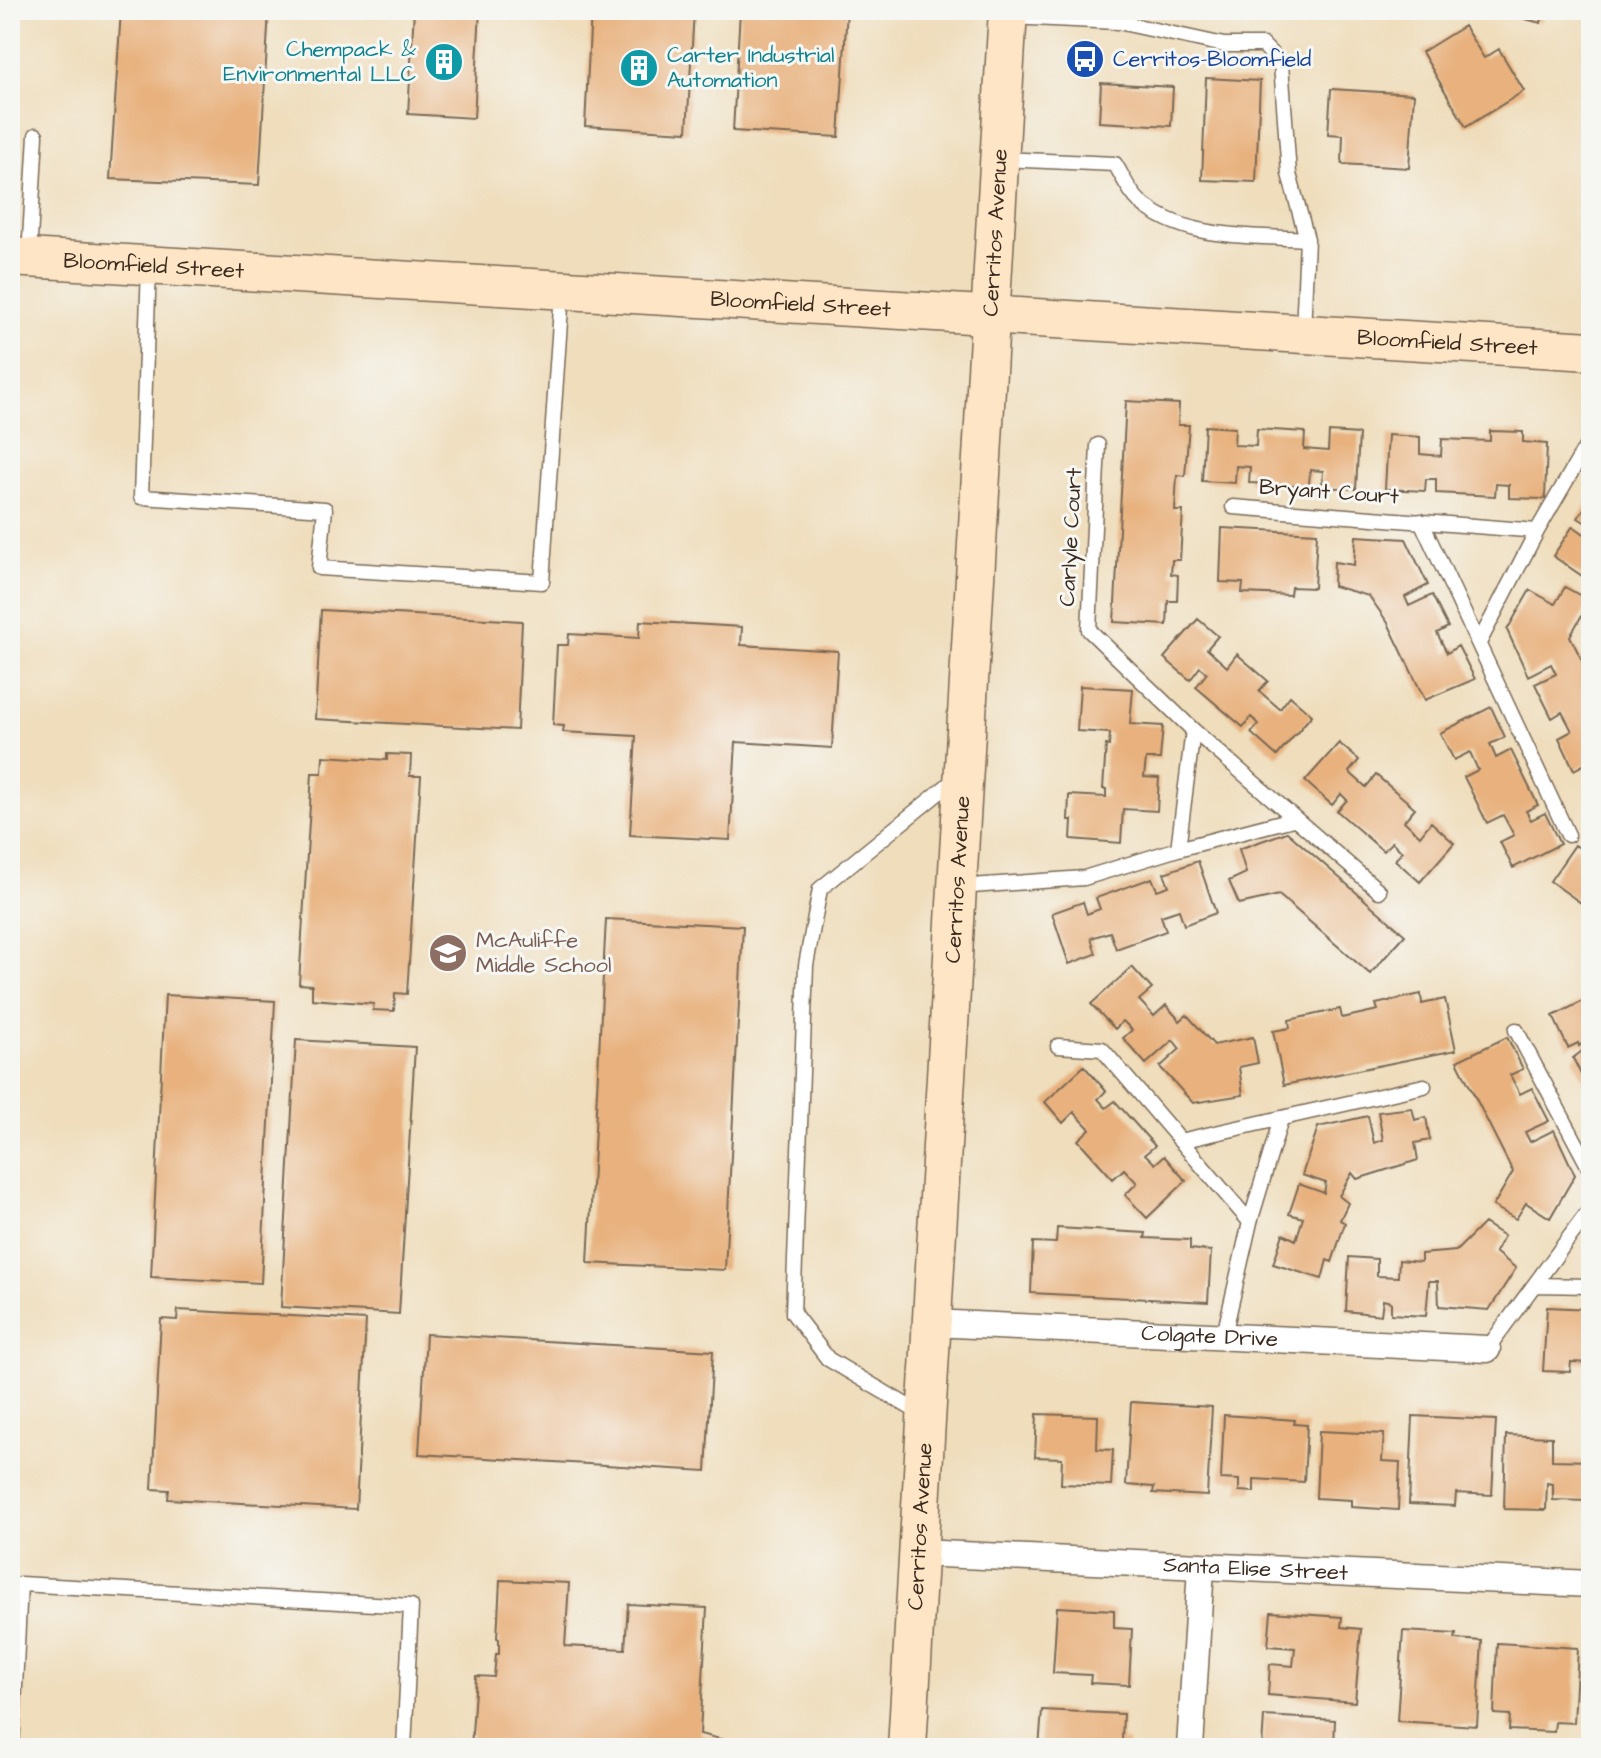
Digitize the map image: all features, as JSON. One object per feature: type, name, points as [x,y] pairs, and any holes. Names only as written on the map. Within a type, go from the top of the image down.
[{"type":"main road","name":"Cerritos Avenue","points":[[907,1748],[1008,14]]},
{"type":"main road","name":"Bloomfield Street","points":[[20,257],[1591,351]]},
{"type":"street","name":"Colgate Drive","points":[[932,1323],[1487,1349]]},
{"type":"street","name":"Santa Elise Street","points":[[918,1553],[1591,1584]]},
{"type":"street","points":[[1190,1748],[1201,1567]]},
{"type":"lane","points":[[1008,14],[1118,22],[1224,45],[1263,45],[1281,64],[1289,174],[1307,239],[1303,334]]},
{"type":"lane","points":[[20,257],[36,135]]},
{"type":"lane","points":[[1000,159],[1115,164],[1138,200],[1171,220],[1208,233],[1307,239]]},
{"type":"lane","points":[[149,265],[141,497],[325,509],[319,568],[542,582],[563,289]]},
{"type":"lane","points":[[1479,643],[1537,531],[1591,438]]},
{"type":"lane","name":"Carlyle Court","points":[[1098,445],[1089,630],[1193,730],[1379,891]]},
{"type":"lane","name":"Bryant Court","points":[[1233,507],[1537,531]]},
{"type":"lane","name":"Bryant Court","points":[[1421,521],[1568,835]]},
{"type":"lane","points":[[1178,849],[1193,730]]},
{"type":"lane","points":[[927,1418],[828,1359],[793,1313],[806,965],[820,889],[964,771]]},
{"type":"lane","points":[[957,887],[1084,878],[1293,819]]},
{"type":"lane","points":[[1516,1030],[1591,1171]]},
{"type":"lane","points":[[1058,1046],[1102,1049],[1250,1222]]},
{"type":"lane","points":[[1180,1141],[1424,1086]]},
{"type":"lane","points":[[1224,1335],[1250,1222],[1281,1119]]},
{"type":"lane","points":[[1487,1349],[1591,1208]]},
{"type":"lane","points":[[1534,1285],[1591,1286]]},
{"type":"lane","points":[[12,1748],[20,1584],[411,1606],[404,1748]]},
{"type":"building","points":[[121,10],[269,10],[259,185],[110,179]]},
{"type":"building","name":"Chempack & Environmental LLC","points":[[414,10],[480,10],[474,118],[408,114]]},
{"type":"building","name":"Carter Industrial Automation","points":[[591,10],[694,10],[687,132],[585,126]]},
{"type":"building","points":[[740,10],[847,10],[839,137],[733,131]]},
{"type":"building","points":[[1490,10],[1544,10],[1541,23]]},
{"type":"building","points":[[1464,26],[1484,58],[1499,49],[1524,91],[1466,127],[1422,52]]},
{"type":"building","points":[[1206,78],[1260,81],[1256,182],[1202,180]]},
{"type":"building","points":[[1101,83],[1173,87],[1171,126],[1099,122]]},
{"type":"building","points":[[1331,89],[1414,94],[1409,168],[1342,164],[1343,135],[1328,134]]},
{"type":"building","points":[[1126,401],[1179,404],[1178,425],[1189,425],[1185,476],[1177,475],[1175,511],[1183,511],[1180,560],[1172,560],[1171,574],[1178,575],[1177,601],[1168,601],[1167,625],[1114,622]]},
{"type":"building","points":[[1205,426],[1235,428],[1234,445],[1256,446],[1257,429],[1305,432],[1304,449],[1328,451],[1329,432],[1359,434],[1356,489],[1322,487],[1323,471],[1310,470],[1309,486],[1249,483],[1250,467],[1236,466],[1235,483],[1202,481]]},
{"type":"building","points":[[1490,431],[1523,432],[1523,442],[1547,444],[1545,499],[1509,498],[1509,485],[1496,484],[1495,496],[1436,493],[1436,479],[1426,479],[1425,491],[1385,489],[1388,435],[1420,437],[1420,454],[1441,456],[1442,439],[1490,441]]},
{"type":"building","points":[[1591,498],[1591,526],[1578,518]]},
{"type":"building","points":[[1573,526],[1586,535],[1591,528],[1591,582],[1553,556]]},
{"type":"building","points":[[1222,528],[1317,533],[1314,588],[1291,587],[1290,595],[1242,593],[1243,583],[1220,582]]},
{"type":"building","points":[[1356,536],[1406,539],[1428,585],[1405,597],[1409,606],[1432,595],[1448,627],[1437,633],[1447,653],[1458,646],[1475,679],[1425,700],[1388,623],[1369,596],[1333,586],[1334,562],[1354,565]]},
{"type":"building","points":[[1565,587],[1590,601],[1570,636],[1591,679],[1591,761],[1574,770],[1559,738],[1572,731],[1562,712],[1552,718],[1535,684],[1556,674],[1551,664],[1528,676],[1507,630],[1530,590],[1555,604]]},
{"type":"building","points":[[321,610],[522,621],[517,730],[315,719]]},
{"type":"building","points":[[1198,619],[1218,636],[1207,649],[1227,667],[1237,654],[1268,681],[1259,691],[1280,709],[1290,696],[1312,715],[1277,756],[1251,733],[1259,724],[1251,717],[1243,727],[1196,687],[1207,673],[1200,667],[1190,680],[1164,658]]},
{"type":"building","points":[[640,621],[742,627],[741,645],[838,651],[832,748],[736,742],[730,840],[630,835],[636,736],[563,732],[564,726],[553,725],[557,645],[568,645],[569,634],[639,638]]},
{"type":"building","points":[[1080,686],[1133,689],[1130,724],[1163,726],[1160,759],[1146,759],[1144,777],[1159,778],[1157,811],[1123,809],[1121,843],[1071,839],[1069,795],[1106,797],[1106,789],[1103,789],[1106,745],[1109,746],[1110,733],[1077,731]]},
{"type":"building","points":[[1491,707],[1505,737],[1490,744],[1496,758],[1511,750],[1538,805],[1526,811],[1531,820],[1545,813],[1560,844],[1513,868],[1500,842],[1514,835],[1503,815],[1487,823],[1464,777],[1478,770],[1470,752],[1454,760],[1440,733]]},
{"type":"building","points":[[1339,743],[1359,760],[1349,772],[1366,787],[1376,775],[1415,808],[1404,821],[1420,836],[1431,822],[1454,843],[1420,882],[1395,860],[1402,852],[1392,842],[1383,851],[1337,811],[1347,800],[1341,794],[1332,805],[1305,781]]},
{"type":"building","points":[[387,754],[411,755],[410,776],[421,776],[407,994],[395,993],[394,1011],[373,1010],[374,1004],[312,999],[312,985],[299,984],[312,773],[322,773],[323,756],[387,760]]},
{"type":"building","points":[[1287,832],[1405,935],[1370,974],[1279,895],[1239,904],[1229,881],[1246,873],[1239,849]]},
{"type":"building","points":[[1575,845],[1591,856],[1591,910],[1550,881]]},
{"type":"building","points":[[1198,861],[1216,913],[1184,925],[1179,910],[1161,916],[1166,931],[1116,949],[1110,932],[1091,938],[1096,954],[1069,964],[1052,913],[1083,902],[1087,914],[1100,909],[1096,898],[1152,878],[1157,890],[1169,886],[1164,873]]},
{"type":"building","points":[[606,919],[743,926],[725,1270],[588,1263]]},
{"type":"building","points":[[1132,967],[1152,989],[1139,1000],[1154,1016],[1166,1005],[1180,1021],[1187,1015],[1214,1045],[1253,1037],[1258,1063],[1239,1067],[1243,1095],[1193,1103],[1160,1067],[1180,1049],[1173,1040],[1146,1064],[1123,1038],[1132,1030],[1123,1021],[1115,1029],[1091,1004]]},
{"type":"building","points":[[1421,994],[1422,1004],[1445,999],[1456,1050],[1284,1085],[1273,1031],[1290,1028],[1289,1020],[1340,1009],[1342,1018],[1378,1010],[1376,1004]]},
{"type":"building","points":[[165,995],[275,1001],[261,1283],[151,1277]]},
{"type":"building","points":[[1591,997],[1591,1095],[1573,1058],[1586,1048],[1583,1043],[1579,1046],[1578,1043],[1568,1048],[1553,1016]]},
{"type":"building","points":[[1507,1037],[1523,1069],[1510,1075],[1520,1094],[1532,1088],[1549,1121],[1525,1132],[1530,1142],[1554,1130],[1575,1175],[1550,1218],[1526,1203],[1516,1219],[1493,1206],[1513,1172],[1457,1061]]},
{"type":"building","points":[[296,1040],[415,1047],[399,1314],[281,1307]]},
{"type":"building","points":[[1084,1066],[1106,1091],[1098,1099],[1106,1108],[1115,1101],[1155,1146],[1145,1154],[1155,1164],[1164,1156],[1186,1181],[1147,1218],[1125,1195],[1137,1183],[1124,1169],[1113,1179],[1078,1140],[1090,1129],[1074,1112],[1063,1123],[1045,1102]]},
{"type":"building","points":[[1412,1108],[1415,1120],[1426,1117],[1430,1140],[1415,1143],[1418,1160],[1357,1179],[1352,1173],[1339,1196],[1348,1203],[1340,1220],[1345,1223],[1332,1262],[1327,1260],[1322,1279],[1273,1264],[1283,1234],[1296,1240],[1303,1218],[1289,1214],[1299,1184],[1324,1193],[1326,1183],[1302,1175],[1318,1127],[1368,1116],[1374,1143],[1383,1140],[1378,1112]]},
{"type":"building","points":[[1484,1223],[1504,1236],[1495,1252],[1516,1268],[1489,1310],[1439,1306],[1438,1281],[1429,1281],[1426,1316],[1391,1314],[1391,1302],[1383,1300],[1381,1315],[1346,1311],[1349,1257],[1377,1259],[1377,1276],[1398,1277],[1399,1260],[1421,1262],[1421,1254],[1456,1251]]},
{"type":"building","points":[[1057,1228],[1146,1233],[1145,1238],[1190,1240],[1190,1249],[1211,1251],[1208,1302],[1031,1293],[1033,1242],[1056,1243]]},
{"type":"building","points":[[1547,1307],[1591,1309],[1591,1363],[1571,1362],[1570,1372],[1543,1371]]},
{"type":"building","points":[[178,1310],[366,1320],[356,1509],[168,1499],[169,1490],[152,1489],[161,1319],[177,1320]]},
{"type":"building","points":[[426,1334],[713,1351],[706,1471],[419,1454]]},
{"type":"building","points":[[1131,1402],[1212,1407],[1207,1496],[1153,1493],[1154,1487],[1126,1485]]},
{"type":"building","points":[[1037,1414],[1098,1416],[1097,1449],[1113,1450],[1111,1486],[1061,1484],[1062,1458],[1035,1457]]},
{"type":"building","points":[[1224,1415],[1295,1420],[1294,1424],[1307,1425],[1304,1482],[1254,1479],[1254,1492],[1239,1491],[1239,1480],[1221,1479]]},
{"type":"building","points":[[1413,1416],[1496,1420],[1492,1495],[1456,1493],[1455,1506],[1409,1504]]},
{"type":"building","points":[[1319,1431],[1384,1434],[1382,1461],[1400,1462],[1398,1510],[1351,1507],[1351,1500],[1316,1498]]},
{"type":"building","points":[[1506,1435],[1552,1437],[1552,1460],[1591,1461],[1589,1501],[1553,1500],[1553,1484],[1547,1483],[1546,1510],[1504,1509]]},
{"type":"building","points":[[500,1580],[569,1583],[565,1646],[625,1649],[628,1604],[707,1608],[700,1734],[756,1748],[471,1748],[476,1676],[494,1677],[496,1654],[499,1654]]},
{"type":"building","points":[[1057,1607],[1114,1610],[1114,1628],[1132,1629],[1129,1685],[1090,1683],[1091,1675],[1053,1673]]},
{"type":"building","points":[[1271,1612],[1342,1617],[1341,1627],[1361,1629],[1355,1702],[1268,1695],[1270,1664],[1293,1666],[1295,1648],[1268,1646]]},
{"type":"building","points":[[1403,1631],[1456,1634],[1455,1639],[1482,1641],[1477,1726],[1397,1721]]},
{"type":"building","points":[[1497,1643],[1578,1648],[1574,1723],[1555,1722],[1554,1732],[1509,1730],[1510,1715],[1494,1714]]},
{"type":"building","points":[[1042,1710],[1123,1714],[1122,1741],[1128,1741],[1128,1748],[1039,1748]]},
{"type":"building","points":[[1264,1716],[1335,1720],[1334,1748],[1262,1748]]},
{"type":"place","name":"Cerritos-Bloomfield","points":[[1085,59]]},
{"type":"place","name":"Chempack & Environmental LLC","points":[[444,62]]},
{"type":"place","name":"Carter Industrial Automation","points":[[639,68]]},
{"type":"place","name":"McAuliffe Middle School","points":[[448,953]]}]
